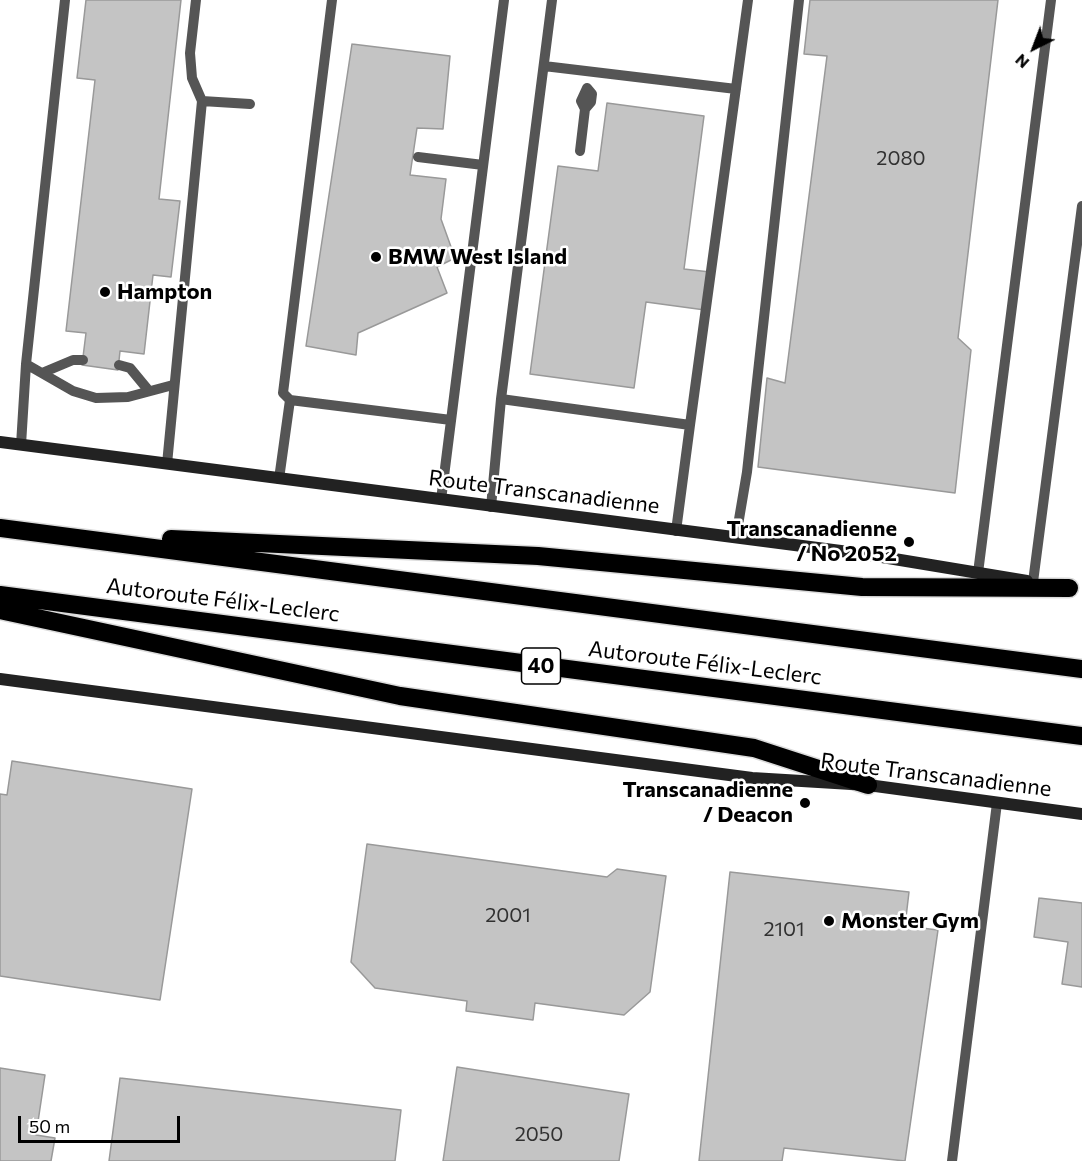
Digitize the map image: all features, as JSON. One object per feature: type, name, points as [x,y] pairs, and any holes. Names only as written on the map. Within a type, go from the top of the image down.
[{"type":"highway","name":"Autoroute Félix-Leclerc","points":[[0,528],[1082,669]]},
{"type":"highway","points":[[34,532],[538,556],[862,587],[1076,589]]},
{"type":"highway","name":"Autoroute Félix-Leclerc","points":[[0,595],[1082,736]]},
{"type":"highway","points":[[0,610],[400,696],[754,748],[868,785]]},
{"type":"main road","name":"Route Transcanadienne","points":[[0,442],[675,531],[736,537],[1076,589]]},
{"type":"main road","name":"Route Transcanadienne","points":[[0,679],[752,778],[868,785],[1082,814]]},
{"type":"lane","points":[[21,445],[26,364],[64,0]]},
{"type":"lane","points":[[168,464],[173,385],[181,327],[201,100],[192,78],[190,53],[196,0]]},
{"type":"lane","points":[[332,0],[283,393],[291,400],[450,420]]},
{"type":"lane","points":[[441,500],[504,0]]},
{"type":"lane","points":[[491,507],[501,399],[552,0]]},
{"type":"lane","points":[[675,531],[748,0]]},
{"type":"lane","points":[[736,537],[747,472],[799,0]]},
{"type":"lane","points":[[978,573],[1051,0]]},
{"type":"lane","points":[[544,66],[736,89]]},
{"type":"lane","points":[[580,151],[585,109],[581,101],[587,88],[589,71]]},
{"type":"lane","points":[[201,100],[250,104]]},
{"type":"lane","points":[[418,157],[483,165]]},
{"type":"lane","points":[[1033,582],[1082,206]]},
{"type":"lane","points":[[42,373],[73,360],[83,360]]},
{"type":"lane","points":[[26,364],[73,391],[96,398],[128,397],[173,385]]},
{"type":"lane","points":[[119,365],[130,368],[149,391]]},
{"type":"lane","points":[[501,399],[690,425]]},
{"type":"lane","points":[[279,479],[291,400]]},
{"type":"lane","points":[[952,1161],[997,803]]},
{"type":"building","points":[[86,0],[181,0],[159,199],[180,201],[171,277],[153,275],[144,354],[120,351],[118,370],[82,365],[86,333],[66,331],[95,80],[77,78]]},
{"type":"building","points":[[810,0],[998,0],[958,338],[971,350],[955,493],[758,467],[767,378],[785,383],[827,56],[804,54]]},
{"type":"building","points":[[352,44],[450,56],[443,129],[417,128],[410,175],[446,179],[441,219],[455,258],[437,267],[447,293],[358,333],[356,355],[306,346]]},
{"type":"building","points":[[607,103],[704,116],[684,269],[710,272],[705,310],[646,302],[634,388],[530,374],[558,166],[598,171]]},
{"type":"building","points":[[12,761],[192,789],[160,1000],[0,976],[0,794],[7,795]]},
{"type":"building","points":[[367,844],[607,877],[617,869],[666,876],[650,992],[624,1015],[535,1003],[533,1020],[466,1011],[467,1001],[375,988],[351,962]]},
{"type":"building","points":[[730,872],[909,892],[905,926],[938,930],[905,1161],[784,1148],[782,1161],[699,1161]]},
{"type":"building","points":[[1039,898],[1082,903],[1082,987],[1062,984],[1068,942],[1034,937]]},
{"type":"building","points":[[457,1067],[629,1094],[619,1161],[443,1161]]},
{"type":"building","points":[[0,1068],[45,1075],[36,1135],[55,1138],[51,1161],[0,1161]]},
{"type":"building","points":[[120,1078],[401,1110],[395,1161],[109,1161]]},
{"type":"place","name":"BMW West Island","points":[[376,257]]},
{"type":"place","name":"Hampton","points":[[105,292]]},
{"type":"place","name":"Transcanadienne / No 2052","points":[[909,542]]},
{"type":"place","name":"Transcanadienne / Deacon","points":[[805,803]]},
{"type":"place","name":"Monster Gym","points":[[829,921]]}]
